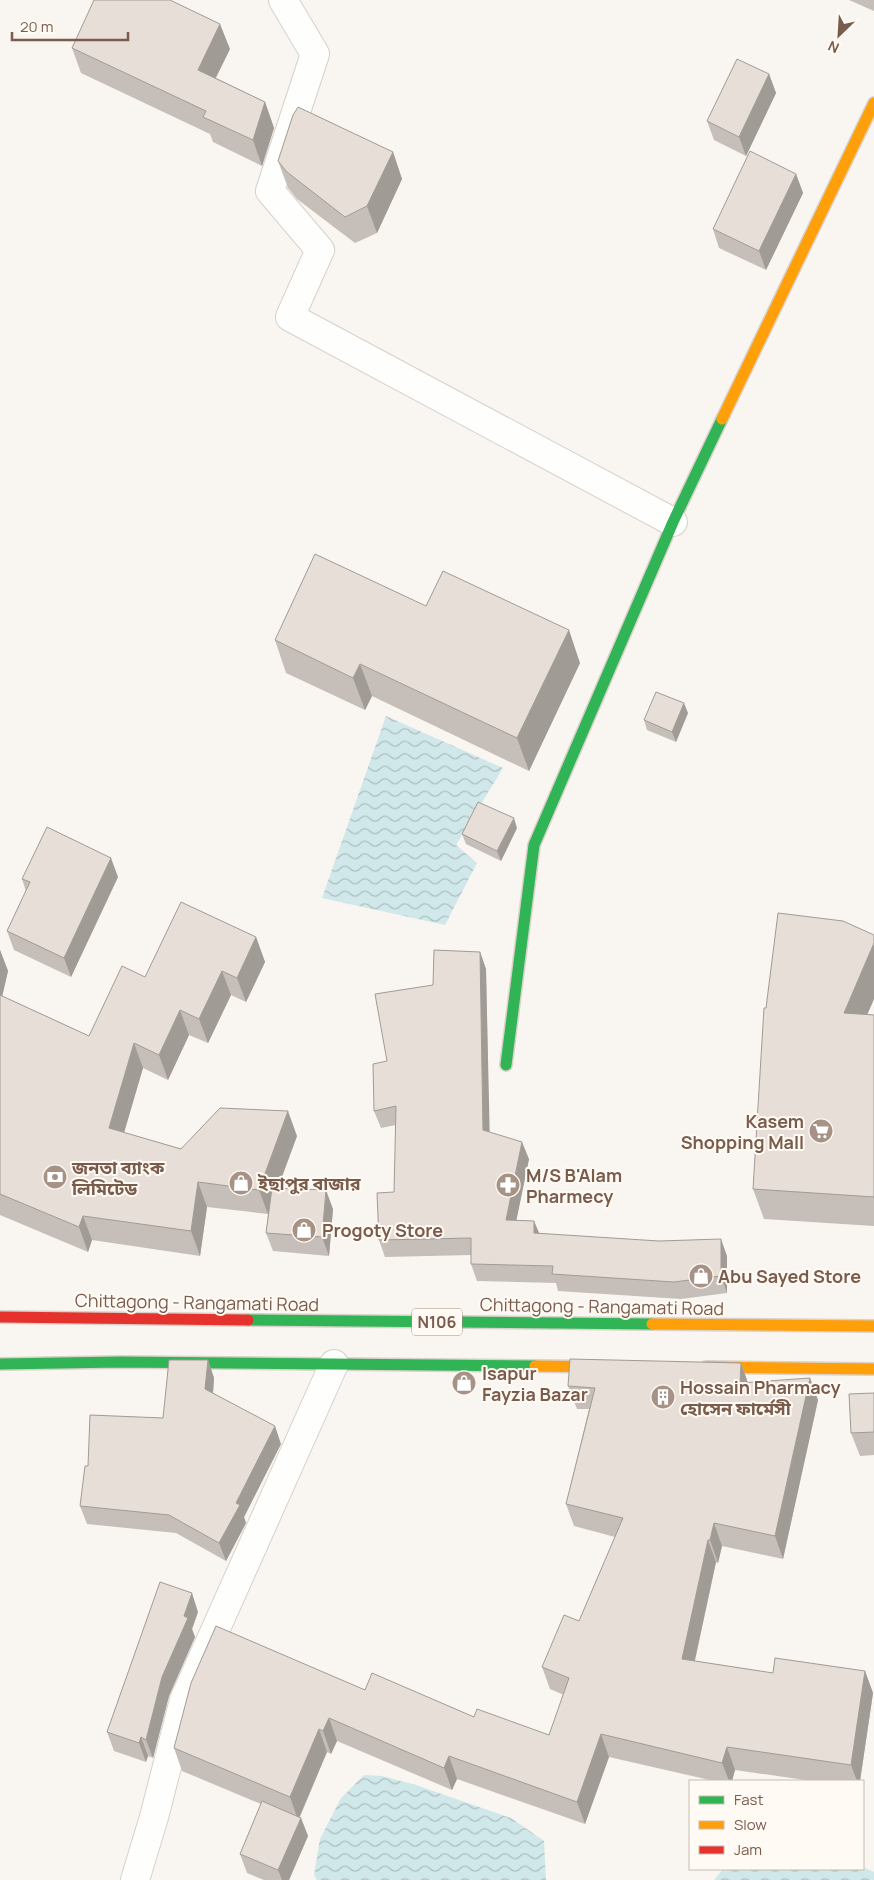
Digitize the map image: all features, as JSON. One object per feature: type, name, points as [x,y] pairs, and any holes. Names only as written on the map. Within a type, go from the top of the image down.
[{"type":"main road","points":[[506,1065],[534,844],[673,522],[874,103]]},
{"type":"main road","name":"Chittagong - Rangamati Road","points":[[0,1318],[874,1326]]},
{"type":"main road","points":[[0,1364],[130,1362],[624,1367]]},
{"type":"main road","points":[[694,1367],[874,1369]]},
{"type":"street","points":[[283,0],[316,54],[270,191],[320,250],[290,317],[673,522]]},
{"type":"street","points":[[135,1880],[154,1818],[184,1700],[334,1364]]},
{"type":"water","points":[[386,716],[503,768],[456,845],[477,863],[445,925],[322,898]]},
{"type":"water","points":[[364,1775],[382,1776],[416,1785],[511,1818],[544,1841],[546,1880],[317,1880],[314,1875],[320,1839],[341,1798]]},
{"type":"water","points":[[864,1867],[874,1872],[874,1880],[714,1880],[722,1870],[864,1870]]},
{"type":"building","points":[[94,0],[170,0],[220,24],[198,70],[265,102],[253,140],[203,117],[206,111],[72,48]]},
{"type":"building","points":[[737,59],[769,74],[739,137],[707,121]]},
{"type":"building","points":[[298,107],[393,152],[367,206],[345,217],[287,172],[278,161],[293,115]]},
{"type":"building","points":[[750,151],[796,174],[759,251],[713,229]]},
{"type":"building","points":[[315,554],[426,606],[443,571],[569,630],[517,738],[360,664],[353,678],[275,640]]},
{"type":"building","points":[[656,692],[684,703],[672,732],[644,720]]},
{"type":"building","points":[[478,802],[514,818],[497,851],[462,834]]},
{"type":"building","points":[[47,827],[111,858],[64,958],[7,931],[30,882],[22,879]]},
{"type":"building","points":[[181,902],[256,937],[237,978],[222,971],[199,1019],[180,1010],[159,1055],[134,1043],[109,1128],[181,1149],[220,1108],[288,1111],[259,1190],[198,1182],[191,1231],[83,1216],[79,1227],[0,1194],[0,995],[89,1036],[122,966],[145,977]]},
{"type":"building","points":[[778,913],[843,921],[874,935],[874,943],[844,1013],[874,1015],[874,1197],[753,1189],[764,1008],[766,1008]]},
{"type":"building","points":[[434,950],[480,952],[483,1130],[522,1142],[506,1220],[534,1221],[534,1233],[659,1241],[721,1239],[721,1276],[674,1282],[552,1274],[553,1266],[471,1264],[471,1238],[379,1240],[377,1193],[394,1192],[396,1106],[374,1111],[373,1064],[387,1061],[375,994],[433,985]]},
{"type":"building","points":[[272,1188],[326,1190],[322,1237],[266,1233]]},
{"type":"building","points":[[570,1359],[741,1363],[740,1383],[810,1378],[775,1536],[714,1523],[710,1540],[708,1540],[682,1659],[773,1673],[775,1658],[865,1671],[851,1765],[727,1747],[722,1763],[601,1734],[577,1802],[449,1756],[444,1768],[329,1718],[323,1731],[319,1729],[290,1797],[174,1748],[191,1683],[216,1626],[365,1690],[372,1673],[474,1717],[477,1709],[549,1735],[569,1678],[542,1667],[564,1615],[579,1621],[623,1518],[566,1504],[595,1388],[568,1386]]},
{"type":"building","points":[[169,1360],[208,1360],[205,1389],[275,1426],[236,1503],[240,1505],[219,1543],[169,1515],[80,1506],[85,1466],[88,1466],[90,1415],[163,1418]]},
{"type":"building","points":[[874,1393],[874,1432],[851,1433],[849,1394]]},
{"type":"building","points":[[160,1582],[192,1593],[184,1616],[188,1618],[162,1677],[146,1740],[141,1737],[139,1743],[107,1732]]},
{"type":"building","points":[[262,1801],[301,1818],[278,1870],[240,1854]]},
{"type":"traffic: fast","points":[[506,1065],[534,845],[673,522],[722,419]]},
{"type":"traffic: fast","points":[[248,1320],[652,1324]]},
{"type":"traffic: fast","points":[[0,1364],[120,1362],[535,1366]]},
{"type":"traffic: slow","points":[[722,419],[874,103]]},
{"type":"traffic: slow","points":[[652,1324],[874,1326]]},
{"type":"traffic: slow","points":[[535,1366],[608,1367]]},
{"type":"traffic: slow","points":[[706,1367],[874,1369]]},
{"type":"traffic: jam","points":[[0,1317],[248,1320]]},
{"type":"place","name":"Kasem Shopping Mall","points":[[821,1131]]},
{"type":"place","name":"জনতা ব্যাংক লিমিটেড","points":[[55,1177]]},
{"type":"place","name":"ইছাপুর বাজার","points":[[241,1183]]},
{"type":"place","name":"M/S B'Alam Pharmecy","points":[[508,1185]]},
{"type":"place","name":"Progoty Store","points":[[304,1230]]},
{"type":"place","name":"Abu Sayed Store","points":[[701,1276]]},
{"type":"place","name":"Isapur Fayzia Bazar","points":[[464,1383]]},
{"type":"place","name":"Hossain Pharmacy হোসেন ফার্মেসী","points":[[663,1397]]}]
